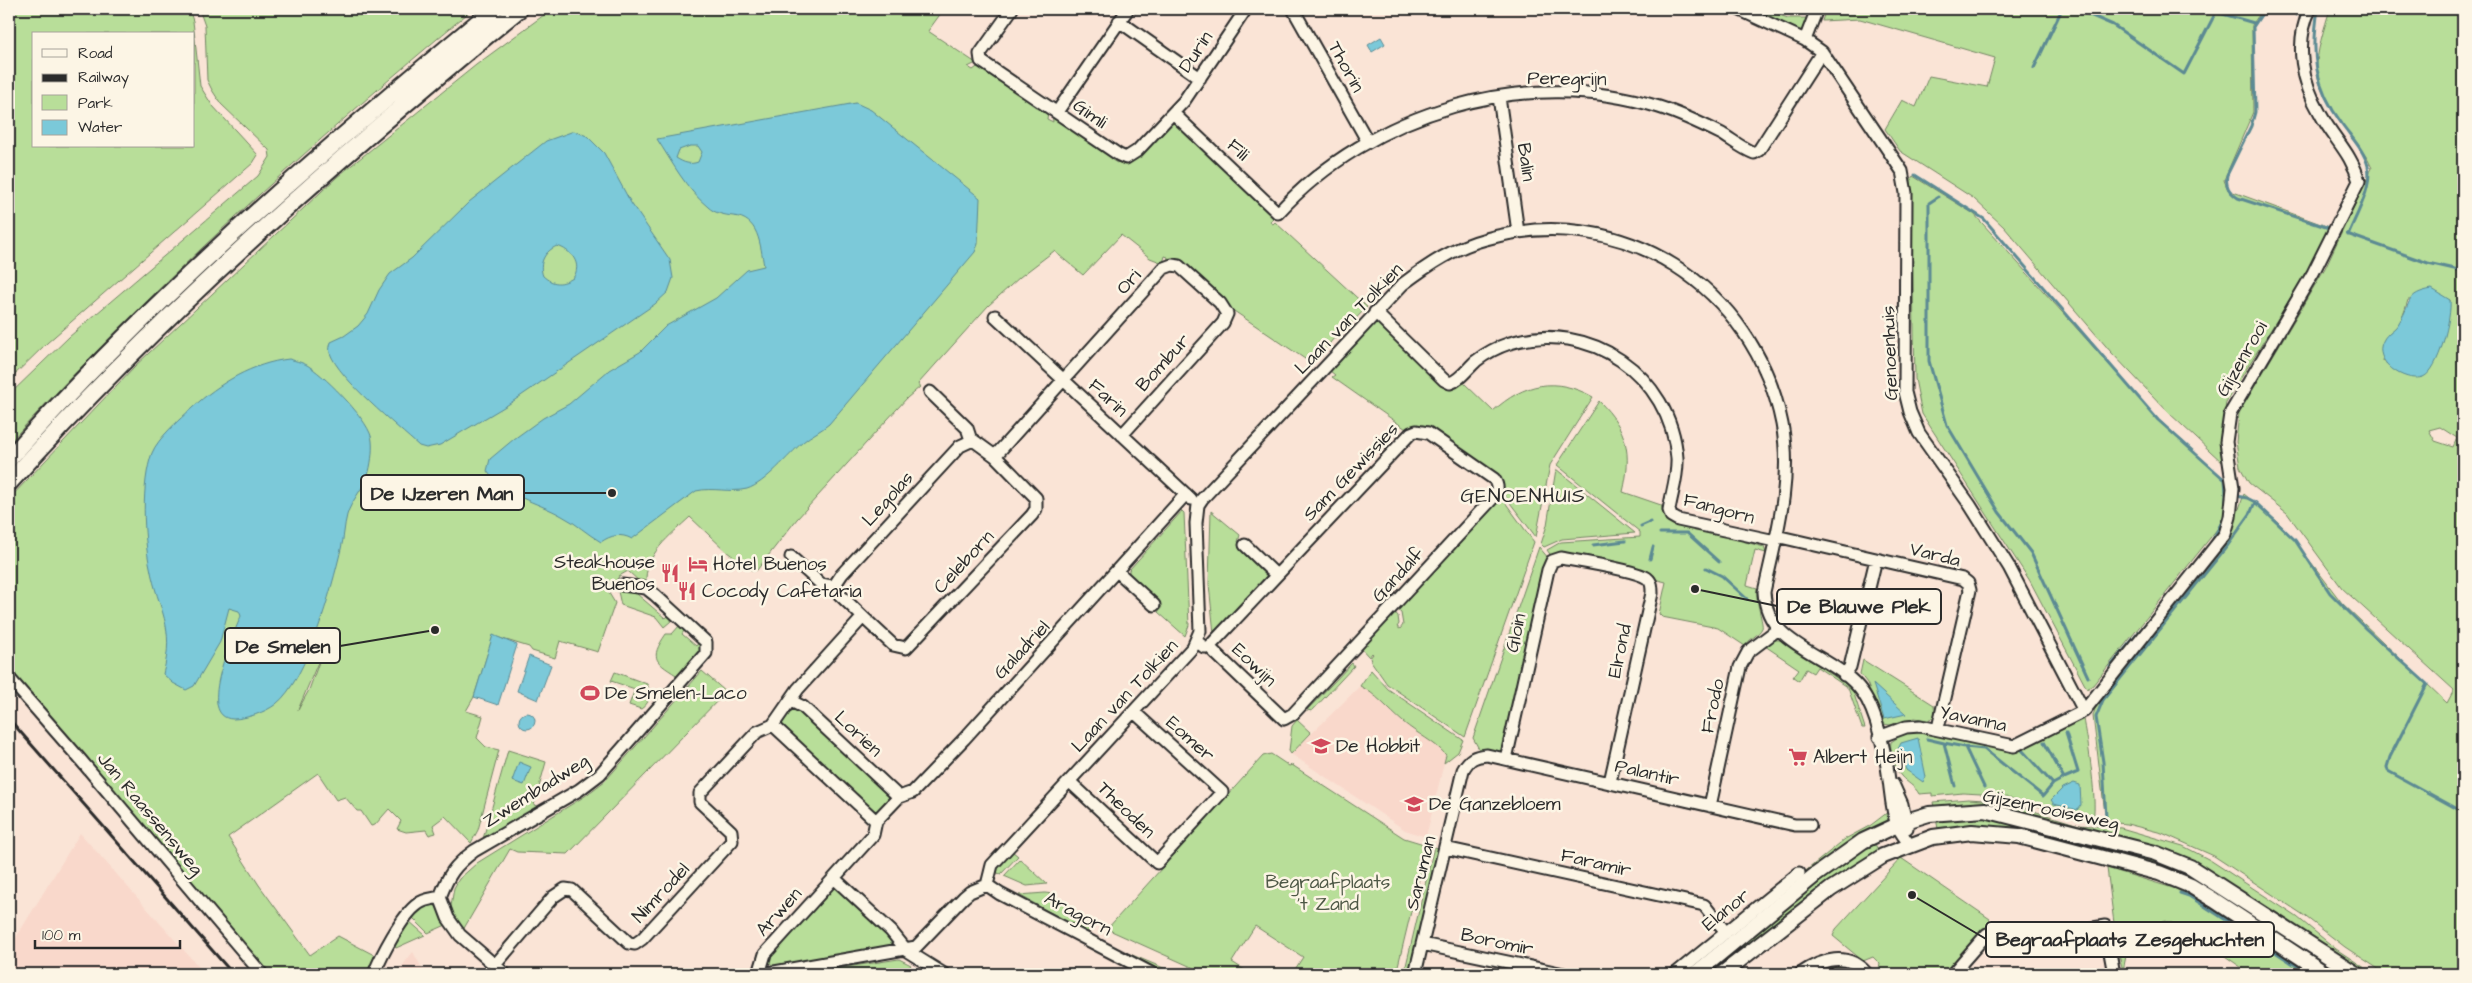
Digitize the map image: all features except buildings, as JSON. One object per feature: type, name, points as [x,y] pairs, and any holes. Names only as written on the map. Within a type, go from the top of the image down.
[{"type":"highway","points":[[9,459],[107,355],[272,198],[391,93],[494,9]]},
{"type":"highway","points":[[9,483],[137,348],[285,208],[404,104],[520,9]]},
{"type":"main road","name":"Gijzenrooiseweg","points":[[1695,974],[1814,876],[1863,841],[1902,823],[1929,814],[1985,810],[2155,853],[2190,867],[2356,974]]},
{"type":"main road","name":"Gijzenrooiseweg","points":[[1722,974],[1831,889],[1883,856],[1909,844],[1938,836],[1972,832],[1997,832],[2053,844],[2159,873],[2191,886],[2326,974]]},
{"type":"street","name":"Gimli","points":[[1012,9],[980,54],[981,61],[1119,156],[1126,158],[1137,151],[1173,113]]},
{"type":"street","points":[[1057,112],[1128,9]]},
{"type":"street","name":"Durin","points":[[1173,113],[1200,78],[1246,9]]},
{"type":"street","name":"Thorin","points":[[1293,9],[1368,142]]},
{"type":"street","name":"Genoenhuis","points":[[1738,9],[1805,40],[1822,52],[1902,171],[1906,193],[1905,392],[1910,412],[1919,433],[1970,505],[2009,567],[2084,711]]},
{"type":"street","points":[[1805,40],[1817,9]]},
{"type":"street","name":"Gijzenrooi","points":[[2084,711],[2225,534],[2230,517],[2233,488],[2226,442],[2230,414],[2313,273],[2359,180],[2355,164],[2321,115],[2307,84],[2302,62],[2302,33],[2310,9]]},
{"type":"street","points":[[1119,22],[1200,78]]},
{"type":"street","name":"Peregrijn","points":[[1278,213],[1319,175],[1368,142],[1409,121],[1445,108],[1499,97],[1572,93],[1637,102],[1686,117],[1754,153],[1759,150],[1822,52]]},
{"type":"street","name":"Balin","points":[[1499,97],[1518,232]]},
{"type":"street","name":"Fili","points":[[1173,113],[1278,213]]},
{"type":"street","name":"Laan van Tolkien","points":[[987,885],[992,865],[1194,647],[1200,631],[1196,523],[1198,505],[1403,284],[1436,260],[1475,242],[1518,232],[1550,230],[1592,232],[1642,247],[1684,271],[1727,310],[1741,326],[1765,371],[1782,425],[1785,478],[1764,592],[1766,607],[1777,630]]},
{"type":"street","name":"Ori","points":[[1064,380],[1168,266],[1175,265],[1184,269],[1220,304],[1227,314]]},
{"type":"street","name":"Fangorn","points":[[1375,312],[1444,380],[1450,382],[1494,350],[1510,343],[1535,338],[1571,339],[1594,345],[1614,355],[1632,368],[1649,385],[1661,403],[1670,424],[1676,447],[1677,469],[1669,510],[1671,516],[1678,520],[1775,539]]},
{"type":"street","name":"Bombur","points":[[1122,435],[1223,323],[1227,314]]},
{"type":"street","name":"Farin","points":[[994,316],[1198,505]]},
{"type":"street","points":[[930,392],[967,428],[971,440],[978,442],[994,456],[1064,380]]},
{"type":"street","name":"Sam Gewissies","points":[[1209,647],[1411,433],[1424,432],[1460,456]]},
{"type":"street","name":"Legolas","points":[[836,587],[842,574],[953,453],[971,440]]},
{"type":"street","name":"Celeborn","points":[[862,617],[897,647],[903,649],[909,646],[1032,515],[1036,508],[1036,498],[994,456]]},
{"type":"street","name":"Gandalf","points":[[1284,719],[1293,714],[1498,491],[1494,478],[1460,456]]},
{"type":"street","name":"Galadriel","points":[[876,821],[899,798],[913,792],[1186,494]]},
{"type":"street","name":"Varda","points":[[1775,539],[1963,579],[1968,584],[1970,590],[1938,728]]},
{"type":"street","points":[[1246,545],[1276,575]]},
{"type":"street","points":[[791,557],[821,584],[836,587],[839,594],[862,617],[801,685],[773,725],[876,821]]},
{"type":"street","name":"Gloin","points":[[1506,759],[1550,566],[1554,559],[1561,558],[1598,566]]},
{"type":"street","points":[[1844,675],[1850,667],[1876,559]]},
{"type":"street","name":"Elrond","points":[[1598,566],[1642,576],[1648,579],[1652,588],[1610,782]]},
{"type":"street","points":[[1117,571],[1154,605]]},
{"type":"street","name":"Zwembadweg","points":[[440,897],[452,870],[458,863],[474,851],[579,790],[600,774],[706,653],[706,642],[656,595],[646,588],[622,586]]},
{"type":"street","points":[[1777,630],[1844,675],[1863,694],[1870,706],[1909,844]]},
{"type":"street","name":"Frodo","points":[[1710,806],[1740,667],[1748,652],[1777,630]]},
{"type":"street","name":"Eowijn","points":[[1196,641],[1209,647],[1284,719]]},
{"type":"street","name":"Jan Raassensweg","points":[[9,678],[262,974]]},
{"type":"street","name":"Lorien","points":[[791,701],[803,707],[899,798]]},
{"type":"street","name":"Yavanna","points":[[1879,737],[1906,727],[1920,726],[1938,728],[2014,746],[2084,711]]},
{"type":"street","name":"Eomer","points":[[1134,712],[1222,792],[1157,864]]},
{"type":"street","name":"Nimrodel","points":[[495,965],[553,897],[565,889],[572,890],[628,943],[635,944],[642,939],[732,841],[730,831],[700,802],[700,793],[757,732],[773,725]]},
{"type":"street","name":"Palantir","points":[[1476,756],[1487,755],[1506,759],[1795,826],[1810,825]]},
{"type":"street","name":"Saruman","points":[[1415,974],[1463,770],[1468,761],[1476,756]]},
{"type":"street","name":"Theoden","points":[[1070,782],[1157,864]]},
{"type":"street","name":"Arwen","points":[[759,974],[764,954],[873,835],[876,821]]},
{"type":"street","name":"Faramir","points":[[1445,848],[1704,905],[1726,933]]},
{"type":"street","name":"Elanor","points":[[1675,974],[1799,873]]},
{"type":"street","points":[[834,878],[891,931],[908,951],[944,974]]},
{"type":"street","points":[[764,974],[908,951],[916,947],[970,892],[987,885]]},
{"type":"street","name":"Aragorn","points":[[987,885],[1000,894],[1153,974]]},
{"type":"street","points":[[374,974],[386,948],[416,905],[440,897],[448,918],[460,935],[505,974]]},
{"type":"street","points":[[1952,974],[1987,934],[1996,932],[2010,942],[2106,926],[2114,974]]},
{"type":"street","name":"Boromir","points":[[1422,944],[1564,974]]},
{"type":"street","points":[[1805,973],[1834,958],[1852,961],[1867,974]]},
{"type":"shaded area","points":[[1360,686],[1368,689],[1404,723],[1437,745],[1446,755],[1426,837],[1405,830],[1291,754]]},
{"type":"shaded area","points":[[80,833],[205,974],[9,974],[9,949]]},
{"type":"shaded area","points":[[413,952],[425,974],[396,974]]},
{"type":"green space","points":[[9,9],[189,9],[194,32],[32,32],[32,148],[195,148],[195,40],[200,86],[212,105],[258,155],[253,163],[47,343],[9,380]]},
{"type":"green space","points":[[199,9],[473,9],[352,112],[234,218],[63,385],[9,443],[9,395],[69,337],[258,176],[270,157],[269,150],[221,104],[207,80],[205,26]]},
{"type":"green space","points":[[552,9],[944,9],[928,31],[976,63],[968,67],[973,70],[980,65],[1048,112],[1047,119],[1053,122],[1052,114],[1114,157],[1112,160],[1117,163],[1120,160],[1128,164],[1171,121],[1178,124],[1276,214],[1270,222],[1273,224],[1275,222],[1367,307],[1336,339],[1334,338],[1318,358],[1308,361],[1231,309],[1229,305],[1228,308],[1167,263],[1168,257],[1165,256],[1163,263],[1150,258],[1121,235],[1083,275],[1054,251],[1020,277],[988,306],[918,384],[920,387],[907,398],[797,519],[757,570],[753,571],[727,552],[690,517],[660,546],[654,555],[646,573],[646,584],[642,584],[628,571],[619,576],[615,584],[610,582],[604,585],[615,603],[598,652],[560,641],[555,658],[532,651],[529,647],[493,636],[474,697],[466,711],[483,716],[477,738],[486,747],[499,750],[478,830],[471,843],[445,816],[433,825],[436,833],[429,835],[426,830],[406,832],[397,829],[401,821],[389,809],[375,825],[371,826],[361,811],[357,811],[345,797],[336,800],[318,773],[228,837],[259,885],[310,955],[338,936],[374,955],[375,962],[370,974],[271,974],[9,672],[9,499],[134,367],[337,177],[476,65]],"holes":[[[324,648],[309,690],[298,710]]]},
{"type":"green space","points":[[1748,9],[1762,9],[1788,18],[1809,18],[1803,29],[1796,33]]},
{"type":"green space","points":[[1826,9],[2263,9],[2252,25],[2253,112],[2224,180],[2228,190],[2329,227],[2309,268],[2226,402],[2224,418],[2226,461],[2223,463],[2169,413],[2111,352],[2004,227],[1973,198],[1900,151],[1885,129],[1902,100],[1916,107],[1929,76],[1987,87],[1995,58],[1860,19],[1822,21]]},
{"type":"green space","points":[[2330,9],[2463,9],[2463,974],[2386,974],[2345,947],[2302,914],[2214,856],[2162,833],[2127,824],[2106,822],[2093,716],[2095,709],[2228,542],[2244,494],[2278,522],[2292,537],[2342,603],[2447,703],[2454,690],[2342,588],[2287,513],[2249,483],[2240,467],[2236,442],[2239,413],[2325,268],[2372,168],[2330,105],[2319,83],[2317,57]],"holes":[[[2408,300],[2450,300],[2445,335],[2400,373],[2383,361],[2389,333],[2399,323]],[[2440,427],[2457,438],[2453,447],[2435,441],[2429,430]]]},
{"type":"green space","points":[[1913,176],[1974,214],[2159,420],[2228,482],[2227,500],[2218,528],[2093,685],[2087,689],[2030,581],[1922,414],[1915,379],[1911,179]]},
{"type":"green space","points":[[1376,320],[1448,388],[1464,383],[1493,411],[1516,394],[1540,386],[1566,386],[1593,397],[1550,465],[1536,537],[1501,491],[1497,476],[1424,426],[1414,426],[1406,429],[1332,377],[1335,375],[1330,371]]},
{"type":"green space","points":[[1599,401],[1616,422],[1622,432],[1625,443],[1627,465],[1623,492],[1661,505],[1664,515],[1672,522],[1764,547],[1766,553],[1755,550],[1747,585],[1757,588],[1762,628],[1745,646],[1718,628],[1662,617],[1659,614],[1666,582],[1654,579],[1645,571],[1562,554],[1552,557],[1547,550],[1561,542],[1640,537],[1640,532],[1557,465]]},
{"type":"green space","points":[[1556,469],[1635,533],[1562,539],[1544,547],[1541,544],[1547,525]]},
{"type":"green space","points":[[1499,494],[1534,542],[1465,737],[1387,684],[1371,661],[1370,658],[1373,654],[1369,657],[1359,646],[1393,610],[1398,616],[1399,624],[1397,627],[1400,629],[1403,625],[1401,613],[1395,608]]},
{"type":"green space","points":[[1182,511],[1184,513],[1189,625],[1185,636],[1158,612],[1162,607],[1129,575],[1129,570]]},
{"type":"green space","points":[[1211,511],[1240,535],[1238,542],[1263,565],[1259,569],[1263,572],[1266,569],[1269,573],[1214,634],[1209,584]]},
{"type":"green space","points":[[1539,547],[1549,559],[1504,752],[1479,749],[1473,738]]},
{"type":"green space","points":[[617,587],[639,591],[637,594],[665,618],[670,614],[672,616],[671,621],[664,627],[656,617],[621,605]]},
{"type":"green space","points":[[680,625],[686,628],[682,634],[696,646],[700,641],[704,649],[681,678],[661,664],[657,660],[656,655],[660,643],[666,634],[672,634]]},
{"type":"green space","points":[[1772,640],[1780,640],[1852,688],[1865,728],[1862,728],[1848,688],[1817,667],[1813,673],[1806,669],[1799,681],[1793,677],[1799,669],[1765,646]]},
{"type":"green space","points":[[1863,660],[1934,705],[1935,716],[1928,720],[1915,718],[1890,725],[1883,724],[1867,683],[1860,674]]},
{"type":"green space","points":[[1352,663],[1354,666],[1312,711],[1307,710]]},
{"type":"green space","points":[[1371,670],[1388,689],[1463,740],[1458,752],[1444,763],[1446,755],[1441,750],[1408,726],[1377,697],[1360,686]]},
{"type":"green space","points":[[702,671],[726,692],[568,854],[517,852],[510,849],[463,930],[455,919],[451,906],[454,888],[459,879],[477,863],[585,796],[606,780]]},
{"type":"green space","points":[[615,672],[647,684],[649,698],[641,709],[629,705],[635,689],[611,681]]},
{"type":"green space","points":[[799,710],[888,793],[889,800],[878,811],[871,810],[781,725],[787,711]]},
{"type":"green space","points":[[2081,718],[2084,719],[2092,772],[2094,814],[2092,821],[1999,795],[1963,793],[1932,796],[1932,793],[1919,794],[1897,770],[1891,750],[1891,742],[1897,738],[1896,735],[1914,729],[2003,748]]},
{"type":"green space","points":[[1297,720],[1311,733],[1291,754],[1289,751],[1292,726]]},
{"type":"green space","points":[[508,750],[546,762],[534,805],[544,809],[481,846]]},
{"type":"green space","name":"Begraafplaats 't Zand","points":[[1271,754],[1289,766],[1292,765],[1404,838],[1427,845],[1396,974],[1292,974],[1303,957],[1255,926],[1232,962],[1251,974],[1207,974],[1107,929],[1263,756]]},
{"type":"green space","points":[[1968,799],[2001,801],[2079,825],[2121,828],[2183,846],[2210,860],[2297,917],[2336,949],[2374,974],[2361,974],[2202,870],[2005,808],[1970,804],[1934,807],[1933,802]]},
{"type":"green space","points":[[1888,812],[1891,816],[1889,823],[1692,974],[1679,974],[1845,839],[1871,825]]},
{"type":"green space","points":[[1991,816],[2170,861],[2350,974],[2332,974],[2217,899],[2090,851],[1939,834],[1936,818]]},
{"type":"green space","points":[[1873,840],[1879,852],[1848,871],[1719,974],[1700,974],[1834,865]]},
{"type":"green space","points":[[1434,847],[1439,848],[1412,974],[1404,974]]},
{"type":"green space","points":[[1012,851],[1018,856],[1001,874],[994,872]]},
{"type":"green space","points":[[1901,858],[1990,919],[1986,930],[1944,974],[1878,974],[1880,964],[1873,957],[1863,961],[1833,936],[1836,929]]},
{"type":"green space","points":[[1020,859],[1047,884],[1027,886],[1004,876]]},
{"type":"green space","points":[[2107,868],[2176,889],[2210,908],[2310,974],[2251,974],[2206,943],[2201,933],[2166,921],[2122,932],[2126,956],[2123,971],[2117,947]]},
{"type":"green space","points":[[836,888],[895,941],[895,946],[775,966],[769,963],[767,958],[774,949],[777,950],[830,893],[828,889]]},
{"type":"green space","points":[[1053,894],[1091,928],[1087,933],[1019,895]]},
{"type":"green space","points":[[426,904],[436,906],[446,925],[428,933],[412,917],[418,909]]},
{"type":"green space","points":[[409,921],[425,935],[396,948],[394,945]]},
{"type":"green space","points":[[1112,948],[1120,950],[1178,974],[1161,974]]},
{"type":"green space","points":[[899,959],[911,965],[903,974],[801,974]]},
{"type":"green space","points":[[1839,961],[1863,974],[1814,974],[1811,970]]},
{"type":"water","points":[[1381,37],[1385,44],[1372,52],[1368,45]]},
{"type":"water","points":[[856,103],[871,110],[980,198],[978,244],[975,252],[829,424],[803,442],[762,481],[741,490],[696,491],[632,539],[616,536],[601,542],[567,519],[503,487],[487,471],[490,459],[543,418],[569,404],[609,370],[640,352],[666,326],[716,298],[747,270],[764,266],[757,233],[753,227],[742,218],[713,211],[700,200],[680,175],[657,139]],"holes":[[[690,146],[698,146],[702,152],[698,162],[687,163],[676,158],[679,150]]]},
{"type":"water","points":[[574,131],[587,136],[604,153],[631,203],[670,260],[673,278],[668,292],[655,304],[509,404],[440,445],[426,448],[419,446],[356,389],[345,376],[330,353],[331,342],[358,326],[368,314],[379,290],[390,274],[412,258],[469,202],[546,141]],"holes":[[[557,246],[571,254],[577,268],[573,278],[558,283],[543,276],[541,267],[549,251]]]},
{"type":"water","points":[[2432,289],[2450,300],[2447,330],[2439,354],[2429,373],[2423,377],[2407,377],[2399,374],[2386,363],[2381,349],[2383,341],[2398,324],[2413,296]]},
{"type":"water","points":[[289,359],[306,364],[317,372],[357,412],[370,433],[372,441],[371,463],[366,480],[347,515],[342,545],[325,609],[308,655],[298,675],[287,692],[272,707],[250,716],[233,719],[222,715],[217,705],[217,690],[225,656],[241,616],[239,611],[229,608],[220,642],[194,686],[186,690],[173,683],[163,674],[167,657],[167,630],[153,582],[146,540],[144,510],[148,465],[155,447],[164,435],[213,390],[237,376],[262,365]]},
{"type":"water","points":[[493,635],[517,645],[498,705],[474,697]]},
{"type":"water","points":[[529,656],[551,665],[538,700],[517,691]]},
{"type":"water","points":[[1873,684],[1906,714],[1884,719]]},
{"type":"water","points":[[524,713],[530,713],[535,718],[533,727],[524,729],[519,724],[519,718]]},
{"type":"water","points":[[1918,738],[1926,777],[1923,782],[1906,770],[1898,749],[1901,743]]},
{"type":"water","points":[[519,762],[531,767],[524,785],[512,781]]},
{"type":"water","points":[[2074,783],[2080,785],[2081,805],[2077,810],[2054,804],[2051,800],[2063,788]]},
{"type":"waterway","points":[[2034,68],[2062,9]]},
{"type":"waterway","points":[[2076,9],[2113,25],[2184,74],[2216,12],[2254,23]]},
{"type":"waterway","points":[[2265,9],[2253,27],[2255,112],[2251,126],[2227,175],[2227,186],[2238,198],[2332,229]]},
{"type":"waterway","points":[[2292,9],[2296,15],[2299,9]]},
{"type":"waterway","points":[[2318,9],[2315,55],[2320,83],[2333,110],[2360,149],[2368,166],[2369,174],[2366,192],[2348,235]]},
{"type":"waterway","points":[[1915,175],[1984,219],[2158,420],[2225,480],[2226,494]]},
{"type":"waterway","points":[[1938,197],[1929,203],[1929,361],[1947,425],[1999,512],[2031,553],[2088,677]]},
{"type":"waterway","points":[[2347,234],[2428,263],[2463,271]]},
{"type":"waterway","points":[[2210,545],[2225,516],[2226,494],[2247,498],[2255,502],[2295,540],[2330,593],[2366,629],[2427,684],[2390,757],[2387,767],[2388,771],[2463,812]]},
{"type":"waterway","points":[[2106,817],[2103,762],[2096,717],[2103,700],[2228,545],[2250,514],[2255,502]]},
{"type":"waterway","points":[[1641,526],[1650,522]]},
{"type":"waterway","points":[[1660,533],[1687,533],[1719,562]]},
{"type":"waterway","points":[[1593,545],[1625,541]]},
{"type":"waterway","points":[[1650,559],[1653,547]]},
{"type":"waterway","points":[[1706,568],[1722,576],[1747,599]]},
{"type":"waterway","points":[[2110,667],[2181,581]]},
{"type":"waterway","points":[[2064,778],[2078,772],[2066,733]]},
{"type":"waterway","points":[[1927,739],[1944,743],[1955,786]]},
{"type":"waterway","points":[[2044,742],[2064,778],[2053,784]]},
{"type":"waterway","points":[[1944,743],[1965,747],[1984,787]]},
{"type":"waterway","points":[[1965,747],[1984,749],[2043,796],[2053,784],[2022,750]]},
{"type":"waterway","points":[[2180,893],[2189,896],[2309,974]]},
{"type":"railway","points":[[9,719],[233,974]]},
{"type":"place","name":"De IJzeren Man","points":[[612,493]]},
{"type":"place","name":"Hotel Buenos","points":[[698,564]]},
{"type":"place","name":"Steakhouse Buenos","points":[[670,573]]},
{"type":"place","name":"De Blauwe Plek","points":[[1695,589]]},
{"type":"place","name":"Cocody Cafetaria","points":[[687,591]]},
{"type":"place","name":"De Smelen","points":[[435,630]]},
{"type":"place","name":"De Smelen-Laco","points":[[590,693]]},
{"type":"place","name":"De Hobbit","points":[[1321,746]]},
{"type":"place","name":"Albert Heijn","points":[[1798,757]]},
{"type":"place","name":"De Ganzebloem","points":[[1414,804]]},
{"type":"place","name":"Begraafplaats Zesgehuchten","points":[[1912,895]]},
{"type":"district","name":"GENOENHUIS","points":[[1523,496]]}]
